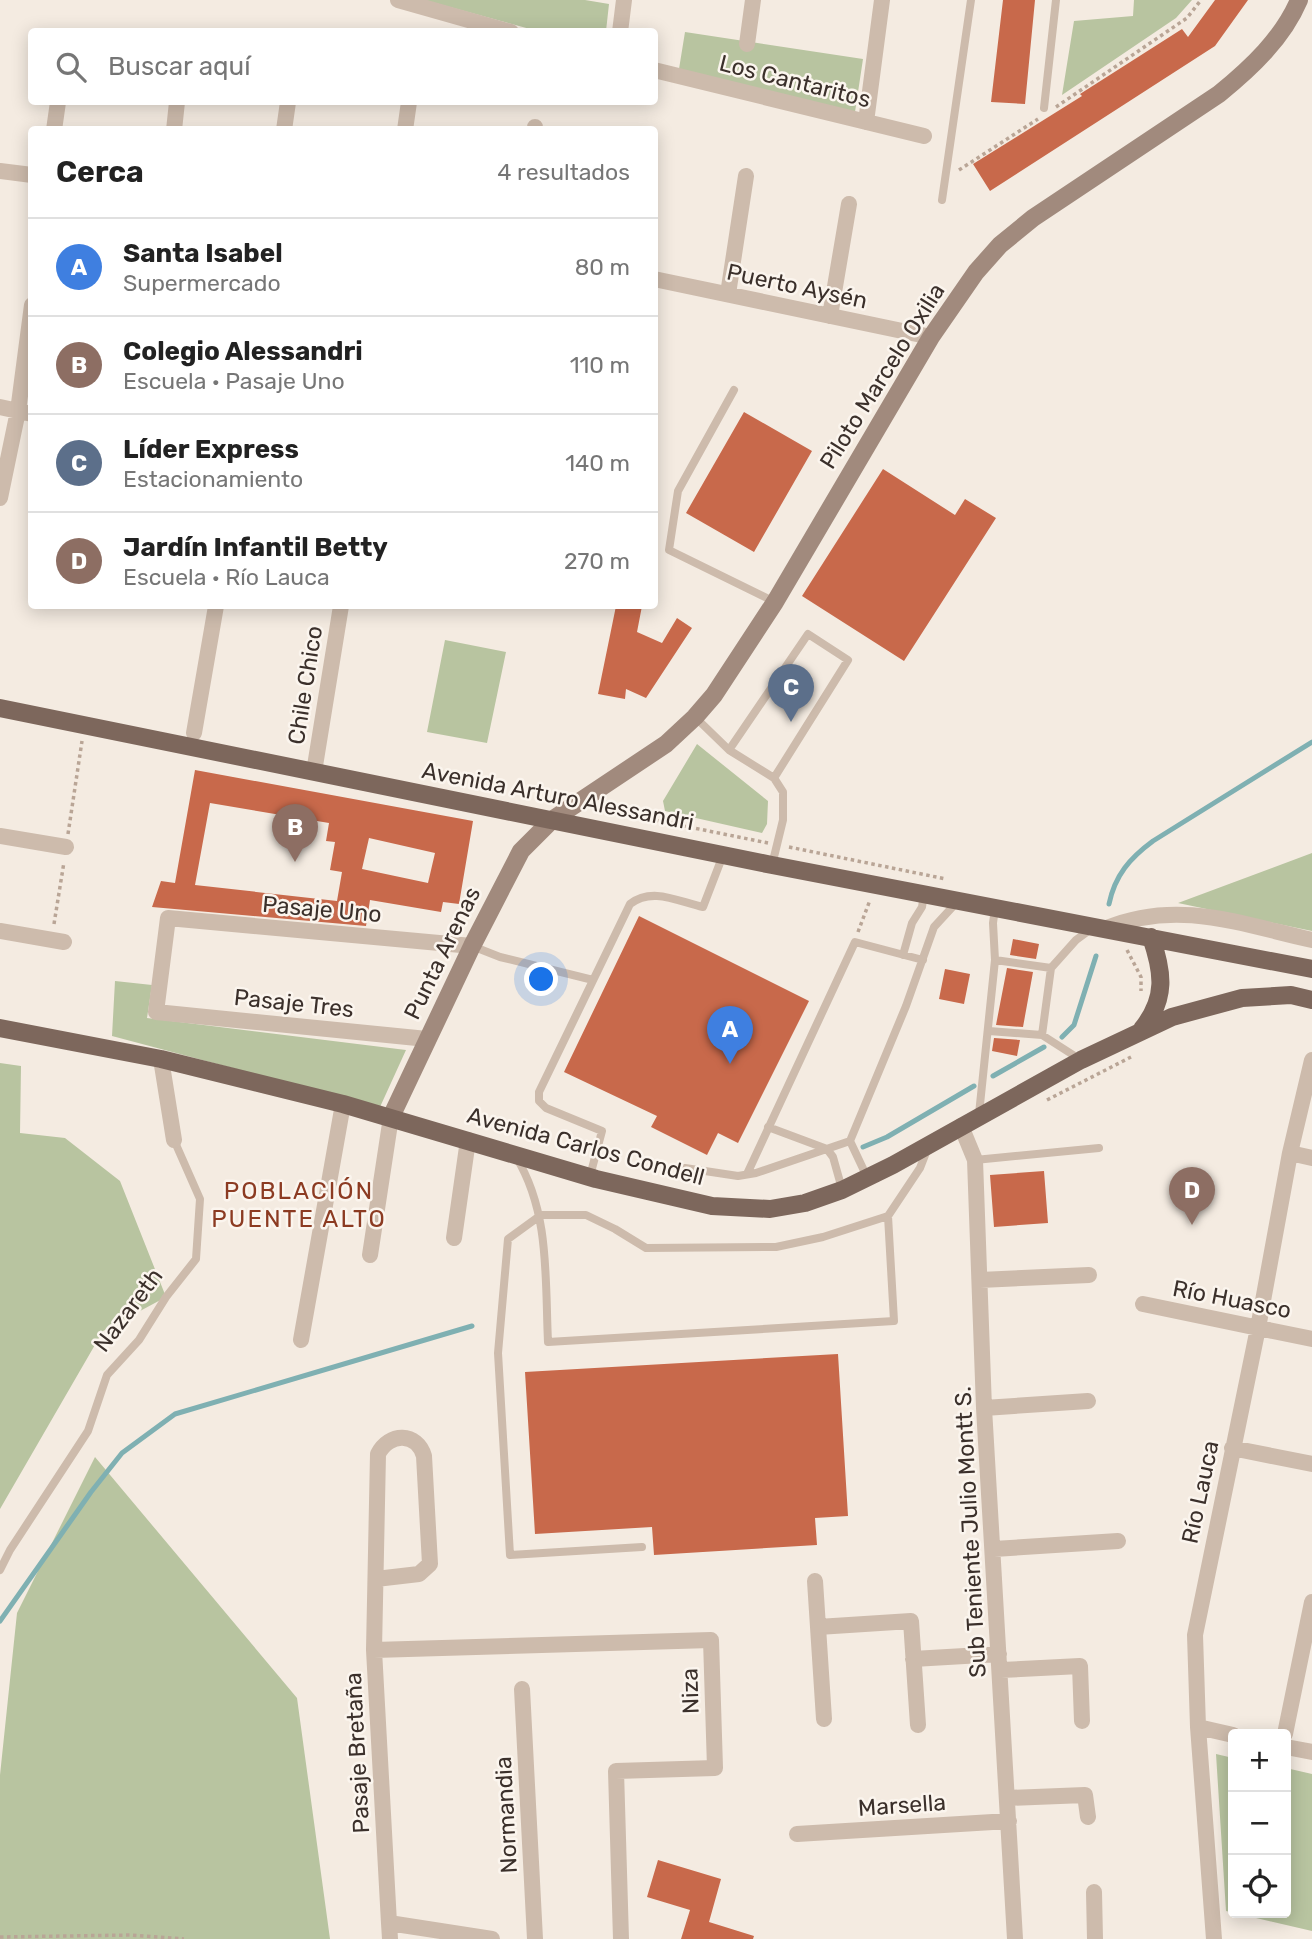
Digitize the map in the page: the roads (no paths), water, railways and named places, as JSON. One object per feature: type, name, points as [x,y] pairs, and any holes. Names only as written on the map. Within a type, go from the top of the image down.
[{"type":"main road","name":"Avenida Arturo Alessandri","points":[[0,709],[772,865],[1312,969]]},
{"type":"main road","points":[[1141,1029],[1155,1010],[1161,985],[1158,960],[1151,937]]},
{"type":"main road","points":[[1291,995],[1312,988]]},
{"type":"main road","points":[[1291,995],[1312,1000]]},
{"type":"main road","name":"Avenida Carlos Condell","points":[[0,1028],[161,1059],[343,1104],[590,1177],[712,1206],[769,1209],[805,1203],[842,1190],[1141,1029],[1217,1003],[1291,995]]},
{"type":"street","points":[[398,0],[497,28]]},
{"type":"street","points":[[620,28],[624,0]]},
{"type":"street","points":[[747,44],[752,0]]},
{"type":"street","points":[[866,122],[882,0]]},
{"type":"street","name":"Piloto Marcelo Oxilia","points":[[552,820],[643,761],[695,717],[732,670],[931,337],[976,272],[1000,245],[1033,218],[1219,94],[1260,58],[1299,0]]},
{"type":"street","name":"Los Cantaritos","points":[[658,71],[924,136]]},
{"type":"street","points":[[55,126],[58,105]]},
{"type":"street","points":[[174,126],[177,105]]},
{"type":"street","points":[[285,126],[288,105]]},
{"type":"street","points":[[406,126],[409,105]]},
{"type":"street","points":[[0,171],[28,174]]},
{"type":"street","points":[[728,294],[746,176]]},
{"type":"street","points":[[830,316],[849,204]]},
{"type":"street","name":"Puerto Aysén","points":[[658,280],[931,337]]},
{"type":"street","points":[[0,498],[25,412],[28,366]]},
{"type":"street","points":[[0,407],[25,412]]},
{"type":"street","points":[[194,733],[215,609]]},
{"type":"street","name":"Chile Chico","points":[[314,772],[341,609]]},
{"type":"street","name":"Punta Arenas","points":[[391,1117],[513,864],[531,840],[552,820]]},
{"type":"street","points":[[0,836],[66,847]]},
{"type":"street","name":"Avenida Arturo Alessandri","points":[[1102,927],[1130,918],[1191,914],[1312,940]]},
{"type":"street","name":"Pasaje Uno","points":[[156,1012],[168,918],[472,946]]},
{"type":"street","points":[[0,931],[64,942]]},
{"type":"street","name":"Pasaje Tres","points":[[156,1012],[427,1039]]},
{"type":"street","name":"Nazareth","points":[[161,1059],[174,1140]]},
{"type":"street","name":"Río Lauca","points":[[1213,1939],[1198,1727],[1195,1627],[1258,1328],[1290,1153],[1312,1060]]},
{"type":"street","points":[[301,1339],[343,1104]]},
{"type":"street","points":[[370,1255],[391,1117]]},
{"type":"street","name":"Sub Teniente Julio Montt S.","points":[[961,1126],[975,1160],[984,1408],[1015,1939]]},
{"type":"street","points":[[454,1238],[468,1140]]},
{"type":"street","points":[[1290,1153],[1312,1158]]},
{"type":"street","points":[[980,1280],[1089,1275]]},
{"type":"street","name":"Río Huasco","points":[[1143,1304],[1312,1339]]},
{"type":"street","points":[[984,1408],[1088,1401]]},
{"type":"street","name":"Pasaje Bretaña","points":[[376,1579],[419,1574],[430,1564],[424,1457],[416,1442],[404,1437],[385,1443],[378,1454],[374,1650],[390,1931]]},
{"type":"street","points":[[1232,1448],[1312,1464]]},
{"type":"street","points":[[993,1549],[1118,1542]]},
{"type":"street","points":[[815,1581],[824,1719]]},
{"type":"street","points":[[1286,1729],[1311,1611]]},
{"type":"street","points":[[818,1627],[911,1620],[918,1726]]},
{"type":"street","name":"Niza","points":[[374,1650],[711,1640],[715,1768],[616,1771],[621,1939]]},
{"type":"street","points":[[913,1659],[999,1654]]},
{"type":"street","points":[[1001,1670],[1080,1667],[1082,1721]]},
{"type":"street","name":"Normandia","points":[[522,1689],[535,1939]]},
{"type":"street","points":[[1198,1727],[1228,1734]]},
{"type":"street","points":[[1291,1748],[1312,1752]]},
{"type":"street","points":[[1008,1798],[1085,1795],[1088,1817]]},
{"type":"street","name":"Marsella","points":[[797,1834],[1009,1821]]},
{"type":"street","points":[[1094,1892],[1095,1939]]},
{"type":"street","points":[[390,1931],[492,1939]]},
{"type":"lane","points":[[942,200],[971,0]]},
{"type":"lane","points":[[1047,109],[1056,0]]},
{"type":"lane","points":[[734,390],[677,491],[669,550],[775,602]]},
{"type":"lane","points":[[729,750],[808,634],[848,660],[775,778]]},
{"type":"lane","points":[[695,717],[729,750],[775,778],[783,792],[783,820],[772,865]]},
{"type":"lane","points":[[590,1177],[602,1131],[546,1108],[539,1101],[539,1092],[630,904],[649,894],[703,907],[723,855]]},
{"type":"lane","points":[[903,955],[912,923],[922,907],[924,894]]},
{"type":"lane","points":[[685,1167],[738,1176],[850,1141],[885,1059],[934,927],[958,901]]},
{"type":"lane","points":[[979,1117],[995,960],[995,907]]},
{"type":"lane","points":[[1042,1035],[1051,968],[1076,940],[1102,927]]},
{"type":"lane","points":[[747,1174],[855,942],[923,960]]},
{"type":"lane","points":[[472,946],[500,957],[593,980]]},
{"type":"lane","points":[[995,960],[1051,968]]},
{"type":"lane","points":[[989,1031],[1042,1035],[1081,1060]]},
{"type":"lane","points":[[768,1127],[827,1149],[833,1157],[842,1190]]},
{"type":"lane","name":"Nazareth","points":[[0,1570],[10,1550],[88,1430],[107,1376],[139,1340],[166,1297],[196,1259],[200,1199],[174,1140]]},
{"type":"lane","points":[[850,1141],[867,1177]]},
{"type":"lane","points":[[514,1153],[532,1187],[541,1215],[548,1342],[894,1321],[888,1216],[920,1167],[930,1144]]},
{"type":"lane","points":[[975,1160],[1099,1148]]},
{"type":"lane","points":[[642,1547],[510,1555],[498,1353],[508,1239],[541,1215],[586,1215],[615,1228],[646,1248],[776,1247],[823,1237],[888,1216]]},
{"type":"waterway","points":[[1109,904],[1119,876],[1145,847],[1312,742]]},
{"type":"waterway","points":[[1062,1037],[1074,1025],[1096,956]]},
{"type":"waterway","points":[[993,1076],[1044,1047]]},
{"type":"waterway","points":[[863,1147],[887,1137],[974,1086]]},
{"type":"waterway","points":[[0,1621],[91,1492],[122,1453],[175,1414],[472,1326]]},
{"type":"place","name":"Líder Express","points":[[791,722]]},
{"type":"place","name":"Colegio Alessandri","points":[[295,862]]},
{"type":"place","name":"Santa Isabel","points":[[730,1064]]},
{"type":"place","name":"Jardín Infantil Betty","points":[[1192,1225]]},
{"type":"district","name":"POBLACIÓN PUENTE ALTO","points":[[299,1205]]}]
